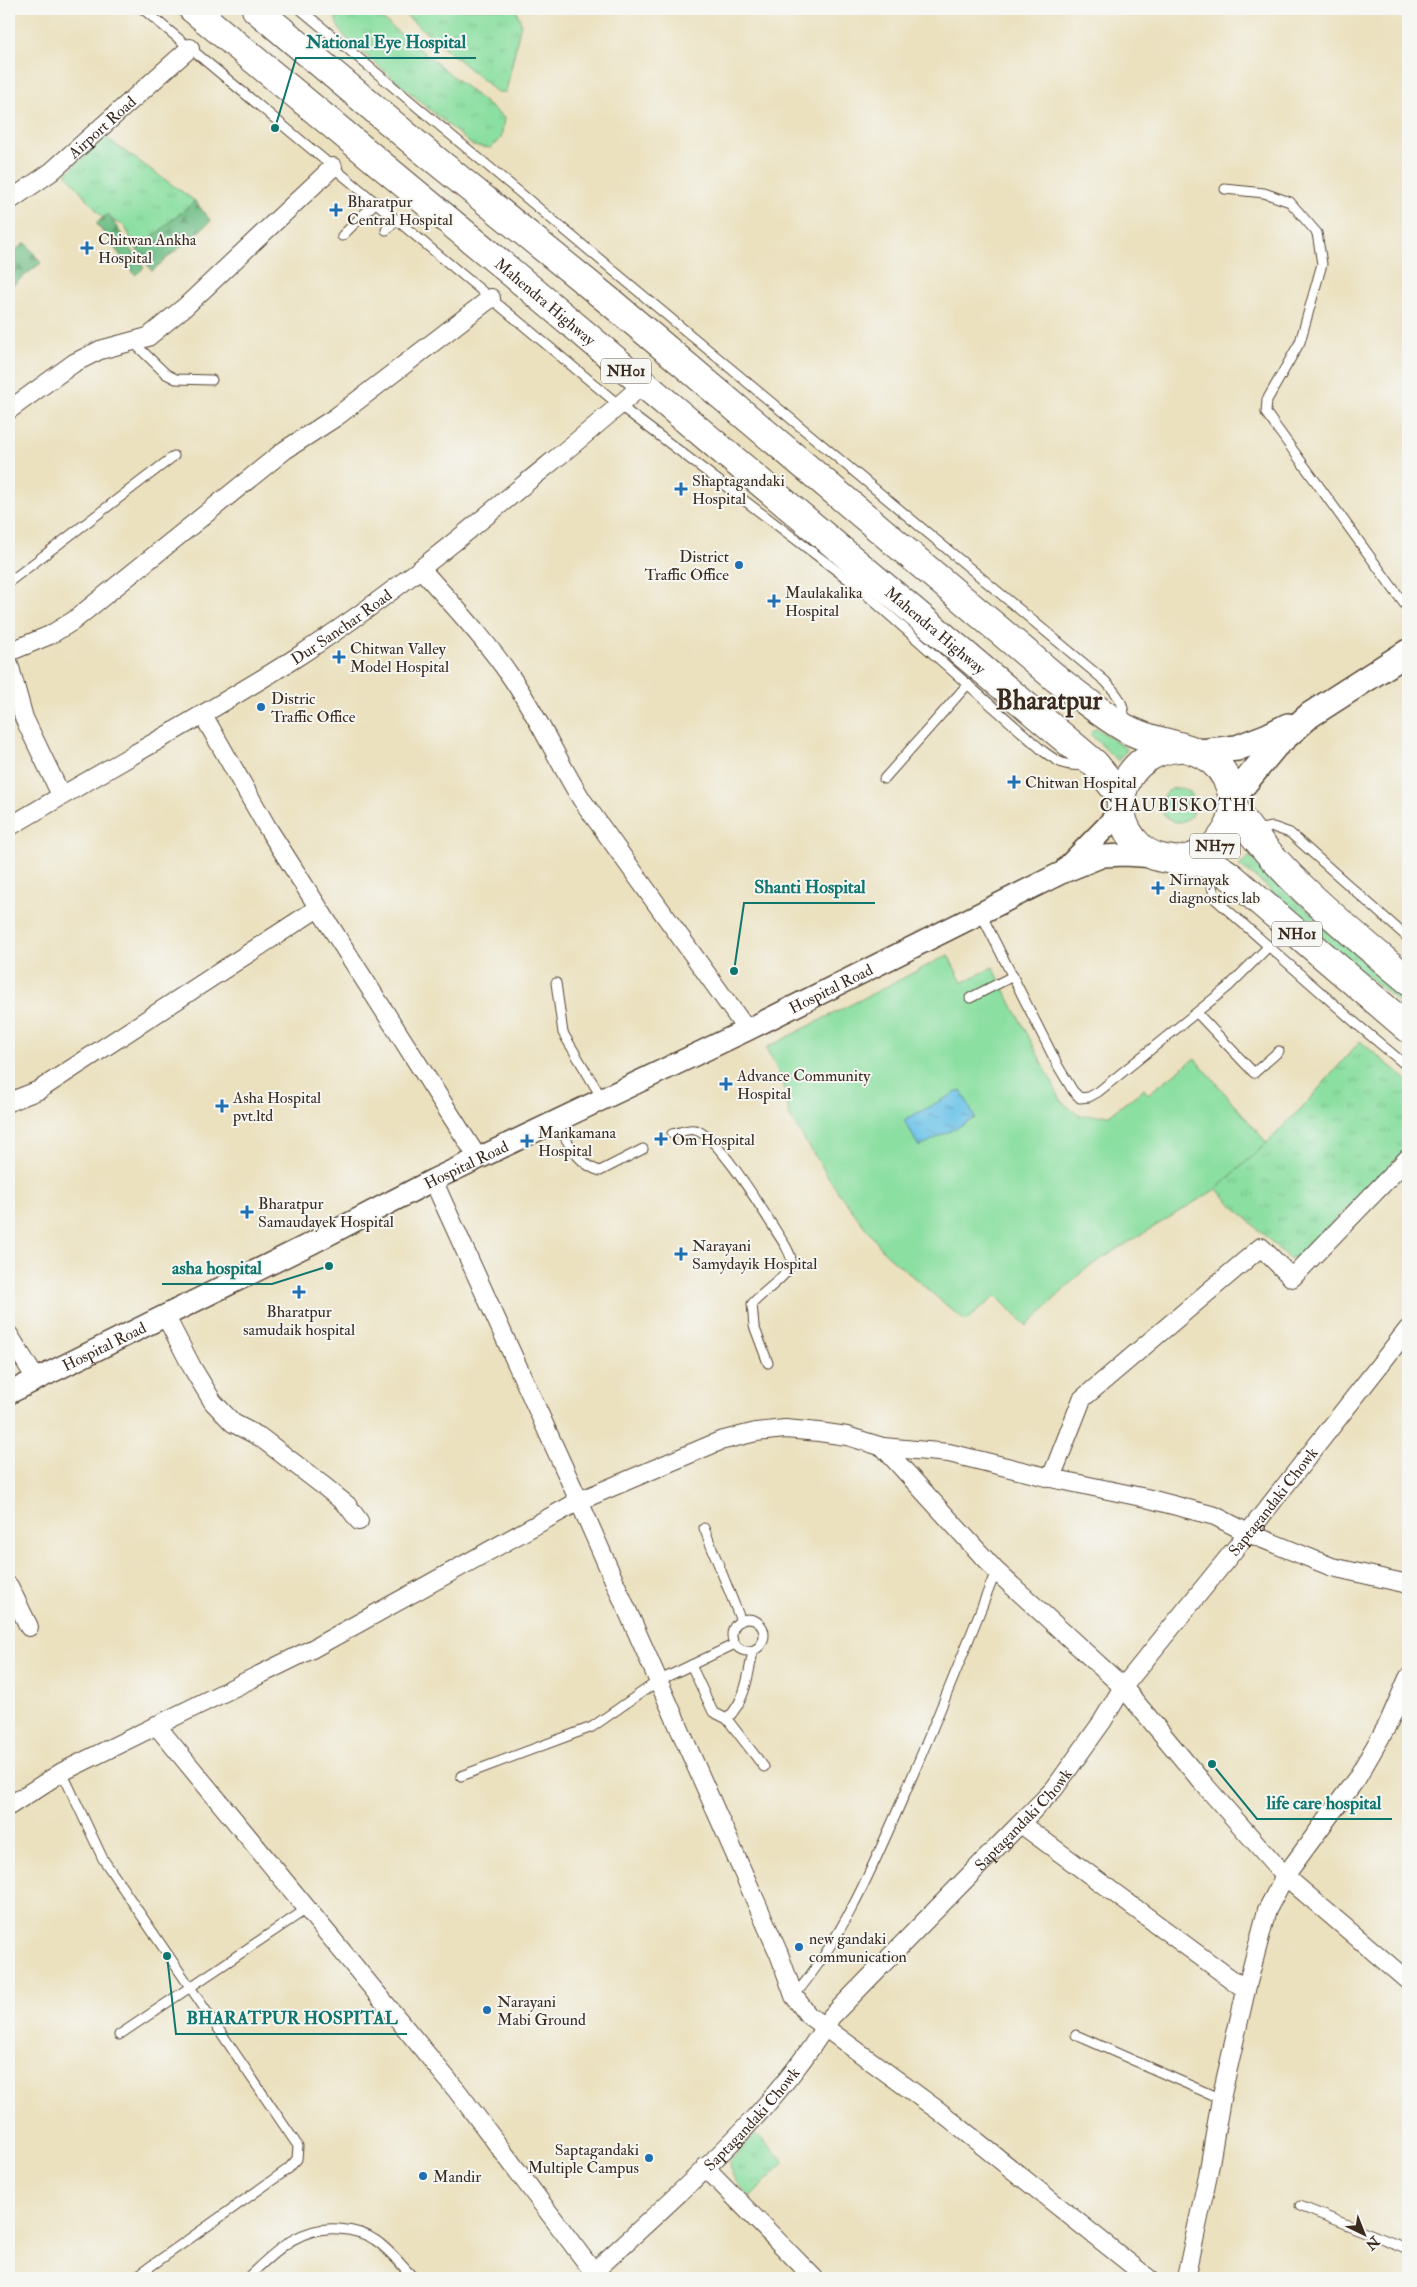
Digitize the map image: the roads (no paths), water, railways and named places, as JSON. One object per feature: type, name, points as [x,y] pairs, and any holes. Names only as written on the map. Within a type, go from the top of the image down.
[{"type":"highway","name":"Mahendra Highway","points":[[193,9],[512,274],[1095,764],[1121,802],[1128,834],[1141,848],[1167,859],[1216,867],[1241,885],[1408,1028]]},
{"type":"highway","name":"NH01","points":[[256,9],[422,149],[613,304],[1056,679],[1125,728],[1148,739],[1191,750],[1214,761],[1226,775],[1234,803],[1249,831],[1290,878],[1313,900],[1408,980]]},
{"type":"highway","name":"NH77","points":[[1121,802],[1126,780],[1136,766],[1149,755],[1165,749],[1191,750]]},
{"type":"highway","name":"NH77","points":[[1167,859],[1193,858],[1208,851],[1221,840],[1230,826],[1234,803]]},
{"type":"main road","name":"NH77","points":[[1191,750],[1237,748],[1268,736],[1310,715],[1408,652]]},
{"type":"main road","name":"NH77","points":[[1234,803],[1275,746],[1310,715]]},
{"type":"street","name":"Airport Road","points":[[9,201],[51,172],[190,48]]},
{"type":"street","points":[[9,410],[74,363],[100,350],[148,337],[186,306],[333,166]]},
{"type":"street","points":[[9,652],[50,635],[73,621],[285,450],[336,417],[492,298]]},
{"type":"street","name":"Dur Sanchar Road","points":[[9,827],[203,714],[298,656],[421,568],[642,384]]},
{"type":"street","points":[[421,568],[502,664],[582,800],[747,1030]]},
{"type":"street","points":[[9,664],[24,718],[61,796]]},
{"type":"street","points":[[203,714],[267,827],[478,1158]]},
{"type":"street","name":"Hospital Road","points":[[1059,874],[1107,826],[1121,802]]},
{"type":"street","name":"Hospital Road","points":[[9,1393],[312,1243],[433,1180],[747,1030],[1059,874],[1103,856],[1125,855],[1167,859]]},
{"type":"street","points":[[9,1102],[39,1090],[318,908]]},
{"type":"street","points":[[1051,1478],[1082,1398],[1261,1247],[1292,1278],[1408,1158]]},
{"type":"street","points":[[433,1180],[579,1501],[778,1954],[794,1996],[808,2015],[826,2026],[939,2111],[1148,2278]]},
{"type":"street","points":[[165,1315],[192,1369],[213,1402],[233,1423],[260,1437],[325,1487],[347,1506],[359,1521]]},
{"type":"street","name":"Saptagandaki Chowk","points":[[596,2275],[763,2109],[810,2052],[831,2017],[1054,1788],[1102,1722],[1123,1687],[1408,1329]]},
{"type":"street","points":[[9,1335],[36,1379]]},
{"type":"street","points":[[9,1806],[62,1772],[312,1649],[579,1501],[720,1441],[756,1432],[785,1429],[819,1432],[847,1436],[883,1447],[949,1453],[1051,1478],[1146,1498],[1215,1516],[1332,1567],[1408,1584]]},
{"type":"street","points":[[883,1447],[996,1571],[1123,1687],[1202,1782],[1285,1876],[1408,1981]]},
{"type":"street","points":[[9,1586],[29,1627]]},
{"type":"street","points":[[1186,2278],[1207,2184],[1221,2099],[1267,1910],[1285,1876],[1357,1778],[1387,1726],[1408,1678]]},
{"type":"street","points":[[156,1725],[458,2092],[596,2275]]},
{"type":"street","points":[[1020,1824],[1246,1990]]},
{"type":"street","points":[[705,2167],[814,2278]]},
{"type":"lane","points":[[143,9],[619,405],[853,583],[1057,761],[1070,766],[1095,764]]},
{"type":"lane","points":[[300,9],[1105,681],[1116,692],[1124,706],[1125,728]]},
{"type":"lane","points":[[1226,189],[1264,193],[1290,202],[1317,233],[1322,264],[1300,342],[1267,400],[1266,413],[1408,609]]},
{"type":"lane","points":[[342,236],[376,202]]},
{"type":"lane","points":[[386,230],[397,219]]},
{"type":"lane","points":[[134,342],[166,374],[176,378],[212,380]]},
{"type":"lane","points":[[9,582],[174,456]]},
{"type":"lane","points":[[884,779],[968,684]]},
{"type":"lane","points":[[1249,831],[1273,827],[1290,833],[1408,938]]},
{"type":"lane","points":[[1216,867],[1211,882],[1215,899],[1408,1067]]},
{"type":"lane","points":[[981,913],[1058,1066],[1073,1091],[1080,1098],[1089,1097],[1098,1092],[1197,1013],[1256,961],[1269,946]]},
{"type":"lane","points":[[970,998],[1013,976]]},
{"type":"lane","points":[[556,983],[564,1033],[603,1100]]},
{"type":"lane","points":[[1197,1013],[1254,1073],[1279,1051]]},
{"type":"lane","points":[[556,1122],[578,1159],[595,1170],[600,1171],[642,1149]]},
{"type":"lane","points":[[672,1134],[693,1129],[705,1134],[719,1148],[785,1245],[792,1260],[790,1268],[781,1278],[752,1304],[751,1311],[754,1326],[768,1363]]},
{"type":"lane","points":[[704,1528],[742,1621]]},
{"type":"lane","points":[[794,1996],[819,1966],[863,1888],[956,1674],[996,1571]]},
{"type":"lane","points":[[753,1620],[758,1622],[764,1630],[764,1640],[753,1651],[742,1650],[735,1644],[733,1630],[742,1621],[753,1620]]},
{"type":"lane","points":[[461,1776],[592,1727],[658,1681],[735,1644]]},
{"type":"lane","points":[[727,1718],[735,1711],[743,1697],[753,1651]]},
{"type":"lane","points":[[691,1666],[713,1712],[727,1718],[764,1767]]},
{"type":"lane","points":[[62,1772],[103,1858],[298,2146],[297,2159],[288,2169],[134,2278]]},
{"type":"lane","points":[[119,2035],[308,1908]]},
{"type":"lane","points":[[1076,2035],[1221,2099]]},
{"type":"lane","points":[[1300,2206],[1408,2249]]},
{"type":"lane","points":[[247,2278],[282,2245],[306,2232],[328,2228],[352,2230],[375,2240],[414,2278]]},
{"type":"water","points":[[961,1090],[975,1118],[919,1147],[904,1120]]},
{"type":"place","name":"National Eye Hospital","points":[[275,128]]},
{"type":"place","name":"Bharatpur Central Hospital","points":[[336,210]]},
{"type":"place","name":"Chitwan Ankha Hospital","points":[[87,248]]},
{"type":"place","name":"Shaptagandaki Hospital","points":[[681,489]]},
{"type":"place","name":"District Traffic Office","points":[[739,565]]},
{"type":"place","name":"Maulakalika Hospital","points":[[774,601]]},
{"type":"place","name":"Chitwan Valley Model Hospital","points":[[339,657]]},
{"type":"place","name":"Distric Traffic Office","points":[[261,707]]},
{"type":"place","name":"Chitwan Hospital","points":[[1014,782]]},
{"type":"place","name":"Nirnayak diagnostics lab","points":[[1158,888]]},
{"type":"place","name":"Shanti Hospital","points":[[734,971]]},
{"type":"place","name":"Advance Community Hospital","points":[[726,1084]]},
{"type":"place","name":"Asha Hospital pvt.ltd","points":[[222,1106]]},
{"type":"place","name":"Om Hospital","points":[[661,1139]]},
{"type":"place","name":"Mankamana Hospital","points":[[527,1141]]},
{"type":"place","name":"Bharatpur Samaudayek Hospital","points":[[247,1212]]},
{"type":"place","name":"Narayani Samydayik Hospital","points":[[681,1254]]},
{"type":"place","name":"asha hospital","points":[[329,1266]]},
{"type":"place","name":"Bharatpur samudaik hospital","points":[[299,1292]]},
{"type":"place","name":"life care hospital","points":[[1212,1764]]},
{"type":"place","name":"new gandaki communication","points":[[799,1947]]},
{"type":"place","name":"BHARATPUR HOSPITAL","points":[[167,1956]]},
{"type":"place","name":"Narayani Mabi Ground","points":[[487,2010]]},
{"type":"place","name":"Saptagandaki Multiple Campus","points":[[649,2158]]},
{"type":"place","name":"Mandir","points":[[423,2176]]},
{"type":"district","name":"Bharatpur","points":[[1049,700]]},
{"type":"district","name":"CHAUBISKOTHI","points":[[1178,805]]}]
